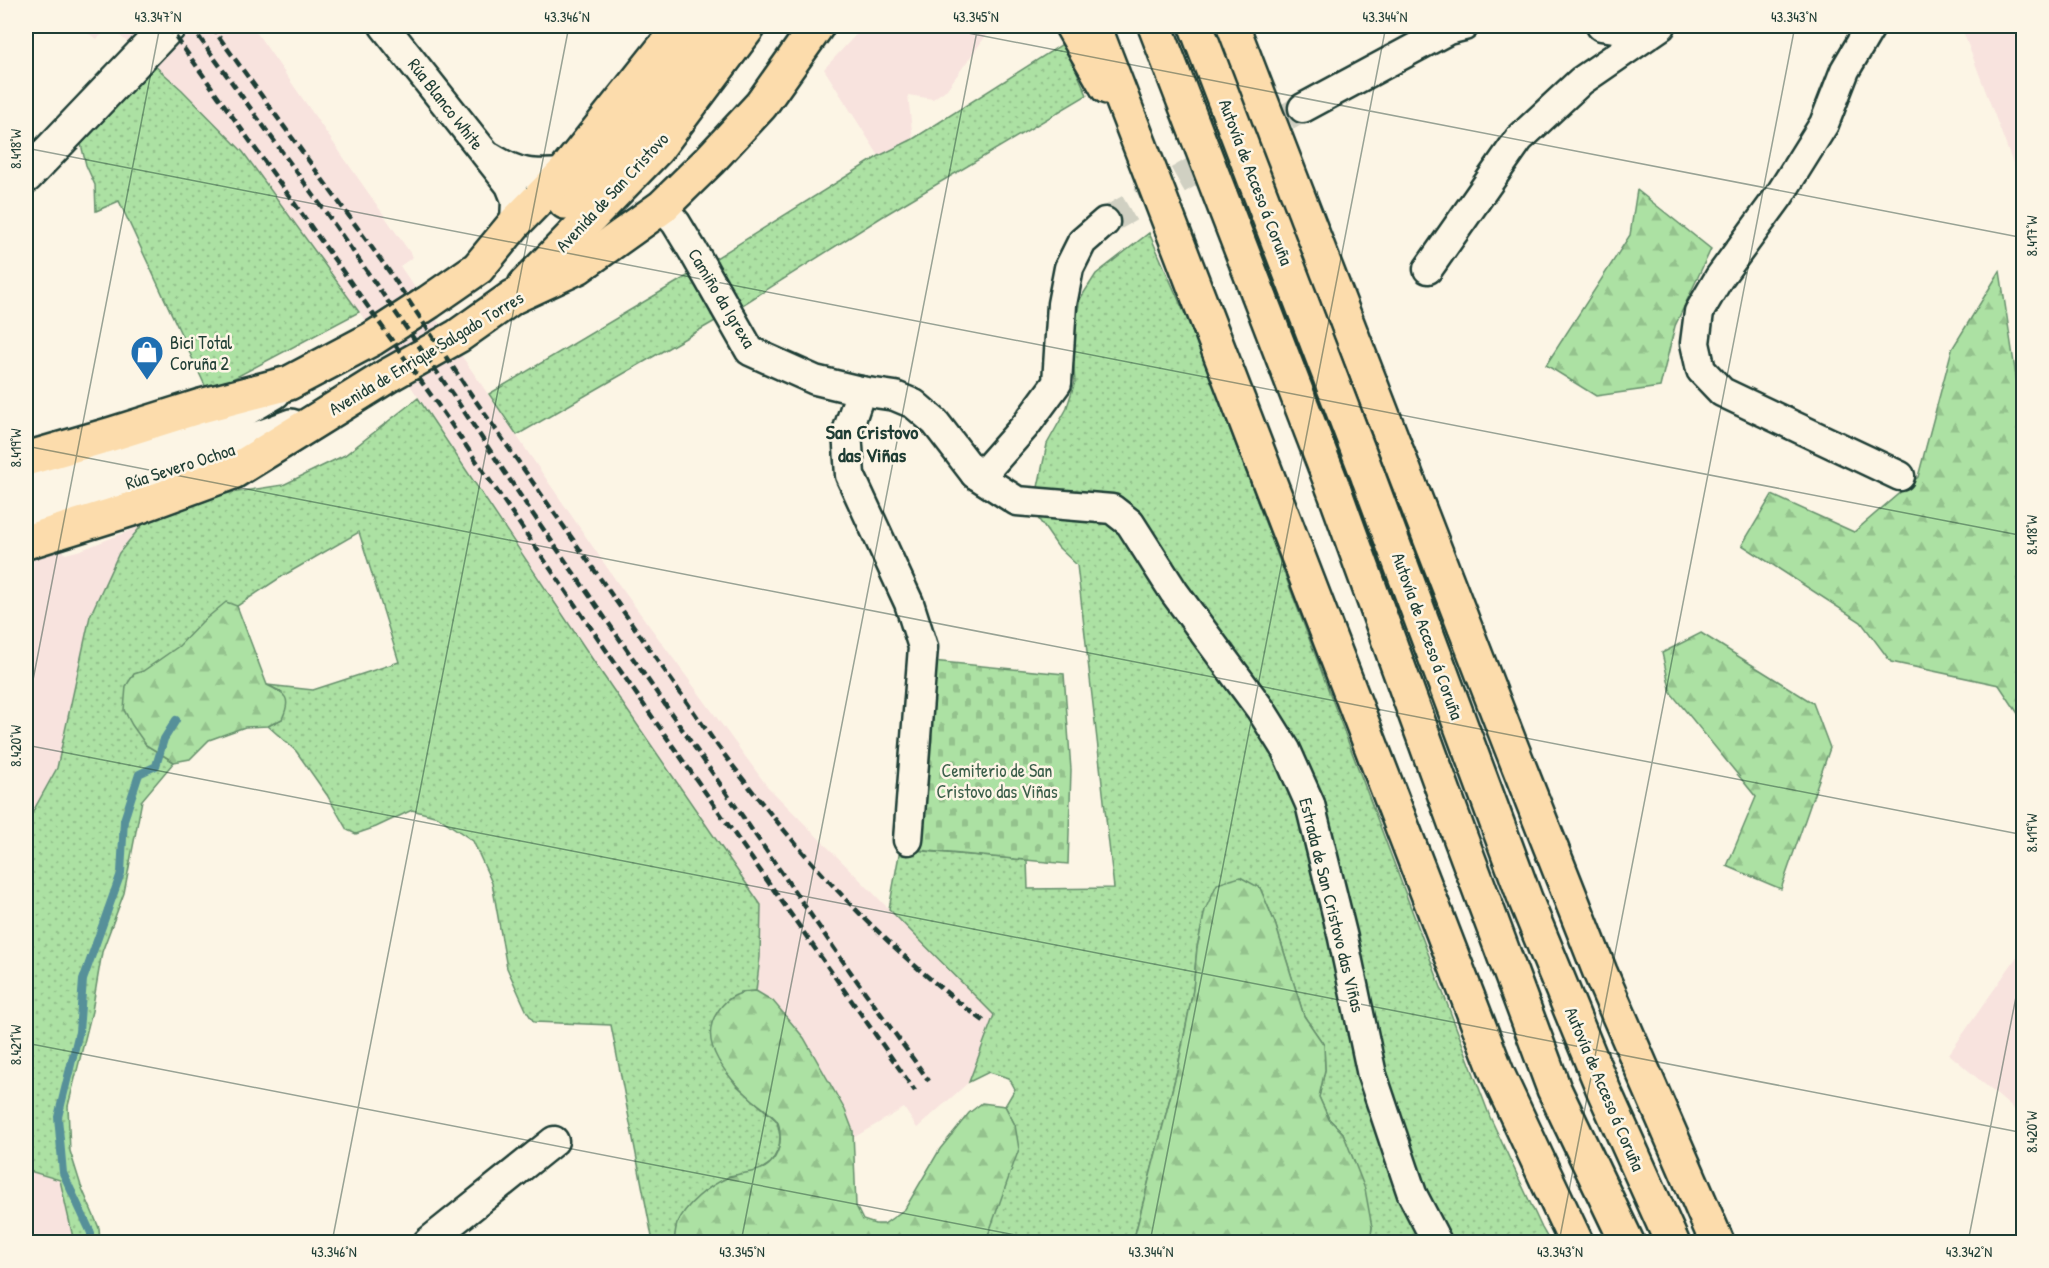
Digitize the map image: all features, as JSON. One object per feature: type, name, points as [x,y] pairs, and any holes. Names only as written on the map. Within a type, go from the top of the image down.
[{"type":"main road","points":[[26,176],[169,26]]},
{"type":"main road","points":[[625,97],[667,26]]},
{"type":"main road","points":[[26,459],[201,406],[289,383],[372,339],[478,268],[564,172],[681,26]]},
{"type":"main road","name":"Avenida de San Cristovo","points":[[478,268],[556,212],[635,130],[716,26]]},
{"type":"main road","name":"Avenida de San Cristovo","points":[[513,297],[656,150],[749,26]]},
{"type":"main road","name":"Avenida de Enrique Salgado Torres","points":[[26,542],[135,508],[233,472],[332,410],[458,336],[513,297],[578,267],[662,207],[710,161],[761,105],[817,26]]},
{"type":"main road","points":[[761,105],[837,26]]},
{"type":"main road","points":[[1072,26],[1137,141]]},
{"type":"main road","points":[[1094,26],[1497,1073],[1576,1242]]},
{"type":"main road","name":"Autovía de Acceso á Coruña","points":[[1155,26],[1334,490],[1554,1089],[1627,1242]]},
{"type":"main road","name":"Autovía de Acceso á Coruña","points":[[1196,26],[1368,476],[1526,901],[1604,1091],[1672,1242]]},
{"type":"main road","points":[[1232,26],[1600,972],[1718,1242]]},
{"type":"main road","name":"Rúa Severo Ochoa","points":[[26,486],[214,427],[289,383]]},
{"type":"main road","name":"Rúa Severo Ochoa","points":[[26,513],[226,452],[332,410]]},
{"type":"street","name":"Rúa Blanco White","points":[[384,26],[510,185],[516,200],[516,223]]},
{"type":"street","points":[[1303,108],[1448,30],[1464,26]]},
{"type":"street","points":[[1601,26],[1654,29]]},
{"type":"street","points":[[1871,26],[1845,70],[1824,124],[1779,196],[1719,278],[1699,312],[1695,343],[1701,370],[1722,392],[1900,476]]},
{"type":"street","points":[[1428,268],[1519,139],[1581,81],[1654,29]]},
{"type":"street","name":"Rúa Blanco White","points":[[486,155],[506,167],[531,175],[564,172]]},
{"type":"street","name":"Camiño da Igrexa","points":[[662,207],[676,223],[750,351],[815,380],[895,396],[914,404],[935,422],[975,474]]},
{"type":"street","points":[[975,474],[988,468],[1026,425],[1056,383],[1062,304],[1069,268],[1082,242],[1105,222]]},
{"type":"street","points":[[861,391],[847,432],[850,475],[909,603],[922,647],[908,840]]},
{"type":"street","name":"Estrada de San Cristovo das Viñas","points":[[975,474],[1017,501],[1112,509],[1130,523],[1174,592],[1261,710],[1286,750],[1310,804],[1343,938],[1372,1075],[1412,1194],[1437,1242]]},
{"type":"street","points":[[428,1242],[554,1141]]},
{"type":"shaded area","points":[[76,26],[252,26],[413,257],[400,266],[617,582],[767,786],[994,1015],[969,1082],[917,1128],[904,1108],[853,1138],[845,1110],[804,1038],[773,1001],[756,991],[760,957],[761,905],[351,300],[298,228],[182,90],[110,27],[97,39]]},
{"type":"shaded area","points":[[864,26],[993,26],[947,89],[933,99],[908,95],[913,139],[879,156],[824,69]]},
{"type":"shaded area","points":[[1961,26],[2023,26],[2023,190]]},
{"type":"shaded area","points":[[185,509],[26,1145],[26,561],[63,550],[65,554],[81,550]]},
{"type":"shaded area","points":[[2023,948],[2023,1117],[1949,1054]]},
{"type":"shaded area","points":[[26,1170],[60,1180],[74,1242],[26,1242]]},
{"type":"green space","points":[[1064,43],[1087,95],[885,215],[736,309],[517,435],[489,394],[689,275],[879,156],[913,139]]},
{"type":"green space","points":[[154,65],[243,152],[359,312],[208,392],[119,201],[96,211],[95,185],[86,165],[81,144]]},
{"type":"green space","points":[[1637,190],[1711,249],[1675,326],[1660,387],[1596,396],[1546,365],[1630,235]]},
{"type":"green space","points":[[1149,233],[1195,337],[1490,1117],[1550,1242],[1370,1242],[1372,1227],[1343,1133],[1329,1119],[1319,1097],[1325,1070],[1324,1045],[1304,1016],[1275,923],[1260,888],[1205,910],[1178,1067],[1133,1242],[988,1242],[987,1238],[1015,1125],[1005,1106],[1015,1089],[1009,1078],[989,1072],[969,1082],[994,1015],[889,909],[900,849],[1027,860],[1028,889],[1114,888],[1077,565],[1058,547],[1033,511],[1047,444],[1066,410],[1075,382],[1072,343],[1080,299],[1096,274]]},
{"type":"green space","points":[[2000,271],[2024,447],[2023,721],[1999,685],[1891,662],[1861,622],[1742,545],[1772,495],[1854,532],[1918,477],[1952,349]]},
{"type":"green space","points":[[418,398],[599,669],[761,905],[760,957],[756,991],[740,992],[719,1061],[736,1085],[777,1121],[780,1136],[779,1148],[771,1163],[757,1172],[729,1176],[677,1225],[674,1242],[653,1242],[611,1025],[534,1022],[507,968],[492,883],[473,841],[438,817],[412,810],[356,834],[347,830],[327,795],[296,751],[268,726],[282,719],[282,692],[267,685],[313,690],[399,662],[359,532],[281,577],[237,606],[146,745],[174,762],[142,800],[124,893],[102,952],[92,1011],[68,1106],[70,1151],[81,1186],[99,1228],[100,1242],[74,1242],[60,1180],[26,1170],[26,824],[57,768],[90,616],[119,553],[143,524],[224,494],[283,485],[345,455]]},
{"type":"green space","points":[[226,602],[237,606],[267,685],[283,694],[287,706],[282,719],[268,726],[245,727],[209,740],[190,759],[174,762],[146,745],[132,725],[124,710],[126,686],[134,674],[143,671],[179,646],[202,622]]},
{"type":"green space","points":[[1701,633],[1813,703],[1830,748],[1781,889],[1727,866],[1756,797],[1671,693],[1662,653]]},
{"type":"green space","name":"Cemiterio de San Cristovo das Viñas","points":[[932,661],[1064,674],[1071,770],[1068,864],[918,850]]},
{"type":"green space","points":[[1240,877],[1260,888],[1275,923],[1304,1016],[1324,1045],[1325,1070],[1319,1097],[1329,1119],[1343,1133],[1365,1189],[1372,1227],[1370,1242],[1133,1242],[1178,1067],[1205,910],[1217,884]]},
{"type":"green space","points":[[756,991],[773,1001],[804,1038],[845,1110],[853,1131],[856,1206],[863,1220],[884,1224],[905,1209],[940,1149],[969,1113],[982,1103],[1005,1106],[1015,1125],[1019,1149],[987,1238],[988,1242],[674,1242],[677,1224],[698,1197],[727,1178],[765,1167],[779,1149],[777,1121],[744,1092],[726,1071],[718,1060],[711,1036],[712,1023],[718,1011],[730,998],[744,992]]},
{"type":"waterway","points":[[91,1242],[91,1233],[63,1173],[58,1117],[79,1032],[83,980],[121,873],[124,820],[139,774],[156,766],[164,739],[176,720]]},
{"type":"tunnel","points":[[1105,222],[1303,108]]},
{"type":"railway","points":[[168,26],[438,405],[639,698],[915,1091]]},
{"type":"railway","points":[[191,26],[327,214],[847,967],[929,1081]]},
{"type":"railway","points":[[211,26],[391,274],[466,387],[712,738],[742,777],[804,854],[872,926],[908,960],[985,1022]]},
{"type":"place","name":"Bici Total Coruña 2","points":[[147,381]]},
{"type":"district","name":"San Cristovo das Viñas","points":[[872,442]]}]
